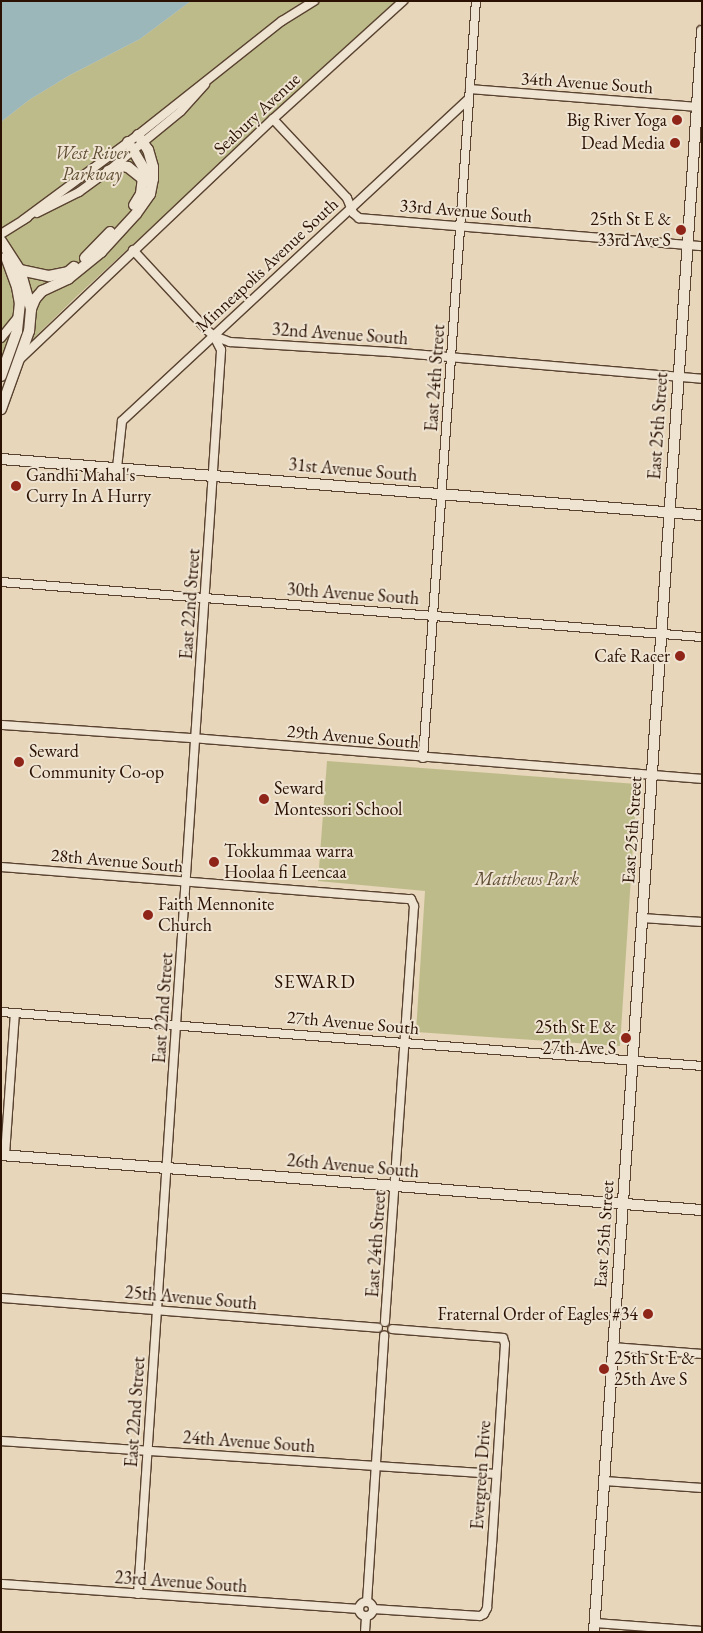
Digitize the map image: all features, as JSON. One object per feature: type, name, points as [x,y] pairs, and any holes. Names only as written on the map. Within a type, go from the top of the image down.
[{"type":"street","points":[[1,234],[131,147],[181,111],[206,82],[282,21],[314,1]]},
{"type":"street","name":"Seabury Avenue","points":[[18,360],[273,119],[403,1]]},
{"type":"street","name":"East 24th Street","points":[[423,758],[476,1]]},
{"type":"street","name":"East 25th Street","points":[[594,1627],[634,1060],[668,512],[700,106],[702,31]]},
{"type":"street","name":"34th Avenue South","points":[[470,89],[700,106]]},
{"type":"street","name":"Minneapolis Avenue South","points":[[117,468],[122,421],[469,99]]},
{"type":"street","name":"33rd Avenue South","points":[[273,119],[347,198],[353,213],[359,218],[702,246]]},
{"type":"street","points":[[1,409],[29,331],[31,309],[35,299],[42,290],[68,279],[101,252],[136,214],[150,194],[153,167],[141,139]]},
{"type":"street","points":[[23,220],[79,192],[108,171],[131,147]]},
{"type":"street","points":[[20,270],[49,276],[68,272],[77,266],[118,225],[136,203],[141,194],[144,180],[144,169],[131,147]]},
{"type":"street","points":[[108,171],[122,166],[128,167],[144,180]]},
{"type":"street","points":[[3,247],[20,270],[31,309]]},
{"type":"street","points":[[1,376],[13,345],[19,316],[18,287],[3,247]]},
{"type":"street","points":[[133,250],[214,336]]},
{"type":"street","points":[[1,338],[19,316]]},
{"type":"street","name":"32nd Avenue South","points":[[214,336],[230,342],[702,379]]},
{"type":"street","name":"East 22nd Street","points":[[138,1594],[222,350],[214,336]]},
{"type":"street","name":"31st Avenue South","points":[[1,459],[702,515]]},
{"type":"street","name":"30th Avenue South","points":[[1,582],[433,614],[702,637]]},
{"type":"street","name":"29th Avenue South","points":[[1,725],[196,738],[423,758],[702,779]]},
{"type":"street","name":"28th Avenue South","points":[[1,867],[411,898]]},
{"type":"street","name":"East 24th Street","points":[[386,1322],[414,906],[411,898]]},
{"type":"street","points":[[642,918],[702,922]]},
{"type":"street","name":"27th Avenue South","points":[[1,1012],[702,1066]]},
{"type":"street","points":[[3,1155],[15,1013]]},
{"type":"street","name":"26th Avenue South","points":[[3,1155],[702,1210]]},
{"type":"street","name":"25th Avenue South","points":[[1,1298],[378,1328]]},
{"type":"street","points":[[386,1322],[389,1323],[392,1329],[389,1335],[384,1336],[380,1334],[378,1328],[380,1324],[386,1322]]},
{"type":"street","name":"Evergreen Drive","points":[[373,1609],[480,1616],[484,1614],[487,1608],[505,1344],[503,1338],[392,1329]]},
{"type":"street","points":[[367,1602],[384,1336]]},
{"type":"street","points":[[613,1347],[702,1354]]},
{"type":"street","name":"24th Avenue South","points":[[1,1441],[496,1474]]},
{"type":"street","points":[[605,1480],[702,1488]]},
{"type":"street","name":"23rd Avenue South","points":[[1,1584],[359,1609]]},
{"type":"street","points":[[366,1616],[360,1613],[359,1609],[361,1605],[367,1602]]},
{"type":"street","points":[[366,1616],[373,1609],[367,1602]]},
{"type":"street","points":[[365,1632],[366,1616]]},
{"type":"street","points":[[594,1627],[702,1631]]},
{"type":"green space","name":"West River Parkway","points":[[191,1],[396,1],[77,296],[37,335],[1,380],[1,122],[29,100],[70,75],[140,39]]},
{"type":"green space","name":"Matthews Park","points":[[327,761],[637,784],[620,1046],[416,1032],[425,891],[318,881]]},
{"type":"water","points":[[1,1],[191,1],[140,39],[70,75],[29,100],[1,122]]},
{"type":"place","name":"Big River Yoga","points":[[677,120]]},
{"type":"place","name":"Dead Media","points":[[675,143]]},
{"type":"place","name":"25th St E & 33rd Ave S","points":[[681,230]]},
{"type":"place","name":"Gandhi Mahal's Curry In A Hurry","points":[[16,486]]},
{"type":"place","name":"Cafe Racer","points":[[680,656]]},
{"type":"place","name":"Seward Community Co-op","points":[[19,762]]},
{"type":"place","name":"Seward Montessori School","points":[[264,799]]},
{"type":"place","name":"Tokkummaa warra Hoolaa fi Leencaa","points":[[214,862]]},
{"type":"place","name":"Faith Mennonite Church","points":[[148,915]]},
{"type":"place","name":"25th St E & 27th Ave S","points":[[626,1038]]},
{"type":"place","name":"Fraternal Order of Eagles #34","points":[[648,1314]]},
{"type":"place","name":"25th St E & 25th Ave S","points":[[604,1369]]},
{"type":"district","name":"SEWARD","points":[[315,982]]}]
